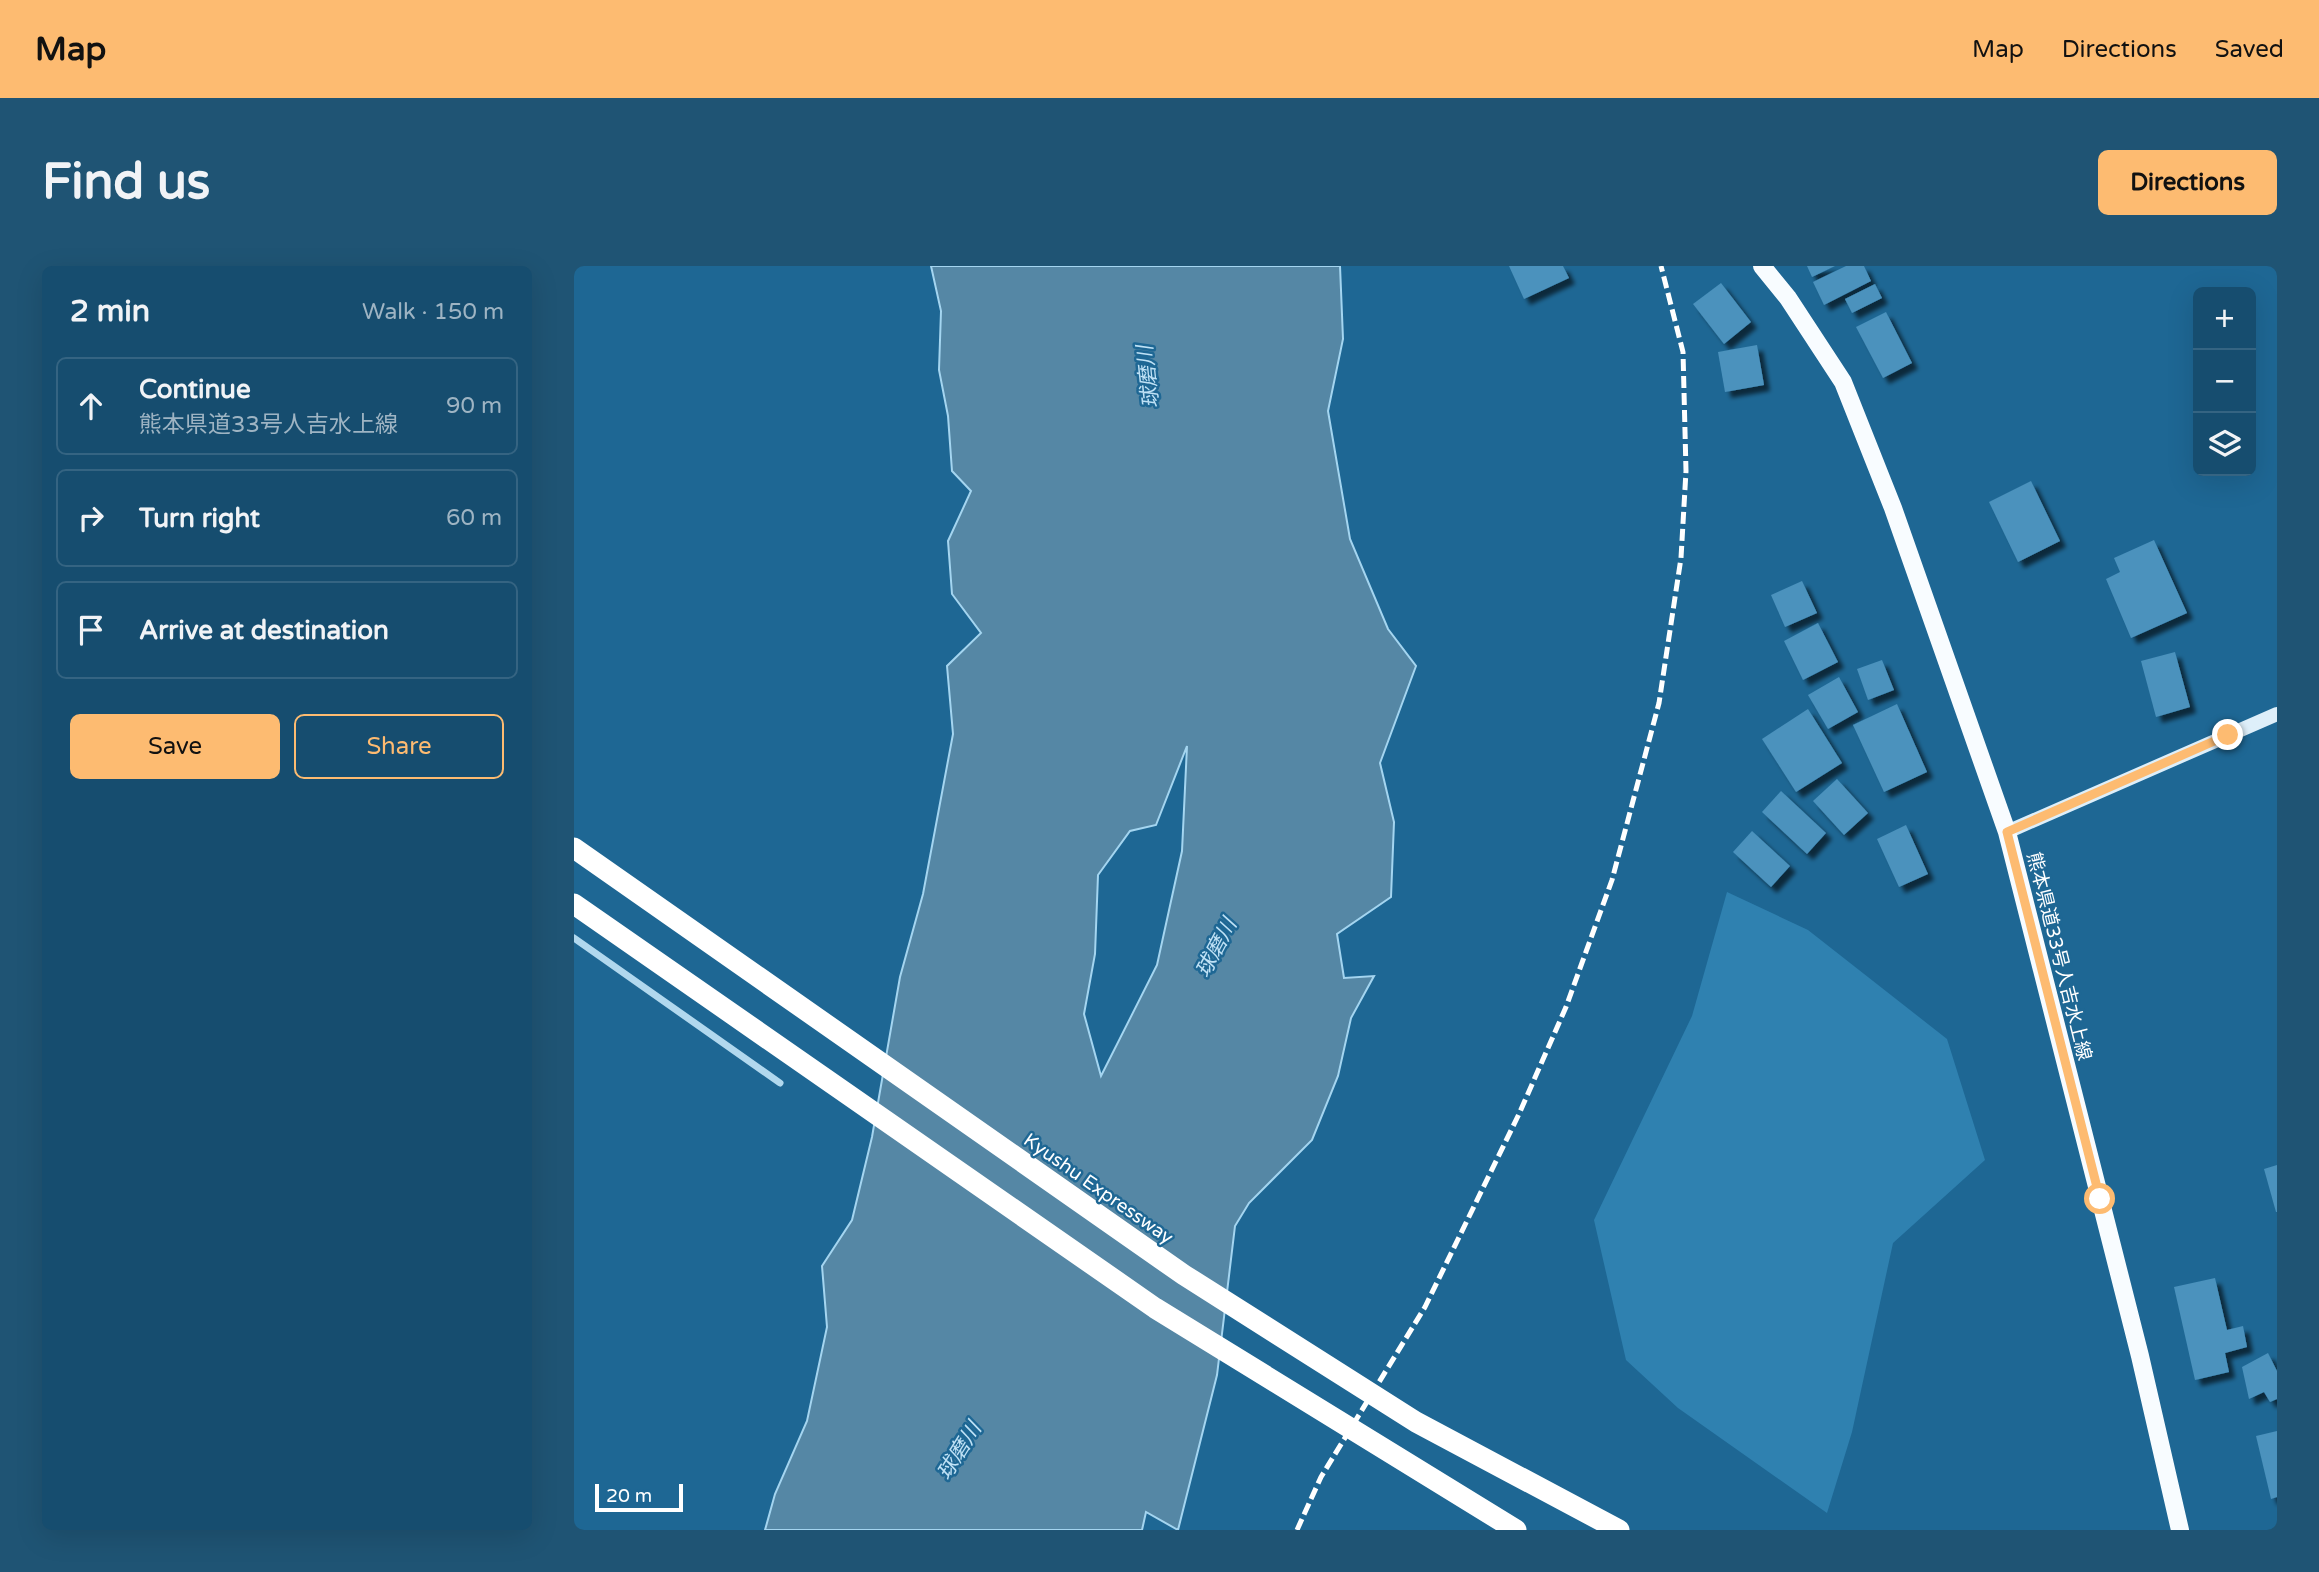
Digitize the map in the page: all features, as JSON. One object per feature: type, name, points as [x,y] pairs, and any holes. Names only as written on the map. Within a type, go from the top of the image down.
[{"type":"highway","name":"Kyushu Expressway","points":[[574,848],[1184,1275],[1416,1422],[1619,1530]]},
{"type":"highway","points":[[574,904],[1155,1308],[1516,1530]]},
{"type":"main road","name":"熊本県道33号人吉水上線","points":[[1762,266],[1788,298],[1843,382],[1893,508],[2007,832],[2140,1356],[2180,1530]]},
{"type":"street","points":[[2007,832],[2277,714]]},
{"type":"street","points":[[574,938],[780,1083]]},
{"type":"shaded area","points":[[1727,892],[1808,930],[1947,1039],[1985,1160],[1893,1243],[1852,1432],[1827,1513],[1678,1408],[1626,1360],[1594,1220],[1692,1016]]},
{"type":"water","name":"球磨川","points":[[931,266],[1340,266],[1343,339],[1328,411],[1350,539],[1388,629],[1416,666],[1380,763],[1394,822],[1391,897],[1337,934],[1344,978],[1374,976],[1351,1018],[1338,1076],[1312,1140],[1249,1203],[1235,1226],[1217,1375],[1178,1530],[1146,1512],[1142,1530],[765,1530],[775,1494],[807,1421],[827,1327],[822,1266],[852,1220],[872,1137],[900,977],[923,894],[953,734],[947,666],[981,633],[952,594],[948,541],[971,491],[952,471],[948,416],[939,370],[941,311]],"holes":[[[1187,746],[1182,851],[1157,965],[1101,1076],[1084,1014],[1095,954],[1098,875],[1130,831],[1156,825]]]},
{"type":"building","points":[[1509,266],[1563,266],[1569,278],[1524,299]]},
{"type":"building","points":[[1807,266],[1835,266],[1812,277]]},
{"type":"building","points":[[1846,266],[1864,266],[1871,281],[1824,305],[1813,282]]},
{"type":"building","points":[[1721,283],[1751,322],[1724,344],[1693,304]]},
{"type":"building","points":[[1875,284],[1882,298],[1852,313],[1845,299]]},
{"type":"building","points":[[1886,312],[1912,363],[1883,378],[1856,327]]},
{"type":"building","points":[[1757,345],[1764,385],[1725,392],[1718,352]]},
{"type":"building","points":[[2031,481],[2060,541],[2018,562],[1989,502]]},
{"type":"building","points":[[2154,540],[2187,613],[2131,638],[2106,579],[2120,572],[2114,558]]},
{"type":"building","points":[[1802,581],[1817,613],[1785,627],[1771,595]]},
{"type":"building","points":[[1818,623],[1838,662],[1803,680],[1784,641]]},
{"type":"building","points":[[2175,652],[2190,707],[2156,717],[2141,661]]},
{"type":"building","points":[[1882,660],[1894,690],[1868,700],[1857,669]]},
{"type":"building","points":[[1839,677],[1858,712],[1828,729],[1808,695]]},
{"type":"building","points":[[1897,704],[1927,772],[1884,792],[1853,725]]},
{"type":"building","points":[[1808,709],[1842,763],[1796,792],[1762,739]]},
{"type":"building","points":[[1837,779],[1868,813],[1844,835],[1813,801]]},
{"type":"building","points":[[1781,791],[1826,833],[1807,854],[1762,812]]},
{"type":"building","points":[[1906,825],[1928,874],[1899,887],[1877,839]]},
{"type":"building","points":[[1752,831],[1790,866],[1771,887],[1733,852]]},
{"type":"building","points":[[2277,1165],[2277,1212],[2276,1212],[2264,1169]]},
{"type":"building","points":[[2215,1278],[2227,1330],[2243,1326],[2247,1347],[2225,1353],[2229,1372],[2195,1380],[2174,1287]]},
{"type":"building","points":[[2268,1353],[2277,1371],[2277,1399],[2270,1402],[2264,1392],[2249,1399],[2242,1367]]},
{"type":"building","points":[[2277,1431],[2277,1497],[2271,1499],[2256,1436]]},
{"type":"railway","points":[[1297,1530],[1321,1477],[1425,1307],[1519,1114],[1566,1007],[1612,880],[1659,703],[1681,558],[1686,471],[1683,352],[1661,266]]},
{"type":"route","points":[[2100,1199],[2007,832],[2228,735]]}]
